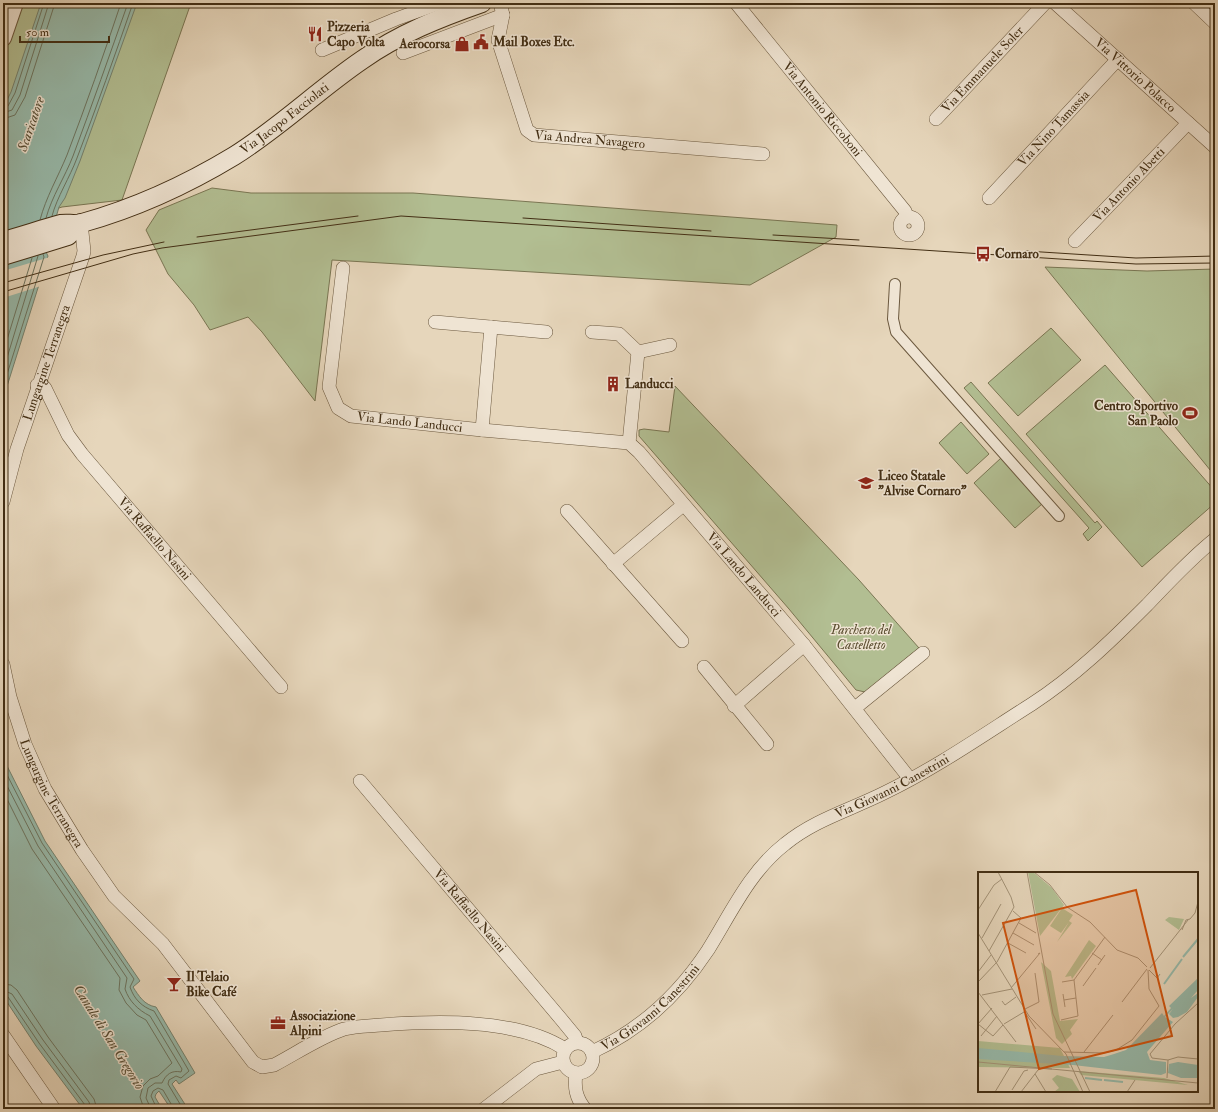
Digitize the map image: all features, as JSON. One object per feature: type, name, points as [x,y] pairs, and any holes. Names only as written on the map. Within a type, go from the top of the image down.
[{"type":"main road","name":"Via Jacopo Facciolati","points":[[80,223],[155,198],[189,181],[267,134],[357,64],[390,42],[437,19],[482,3]]},
{"type":"main road","points":[[3,241],[60,231],[68,236],[80,223]]},
{"type":"main road","points":[[3,256],[60,231]]},
{"type":"street","points":[[3,38],[15,3]]},
{"type":"street","points":[[322,50],[383,24],[440,3]]},
{"type":"street","name":"Via Antonio Riccoboni","points":[[736,3],[905,211],[907,217]]},
{"type":"street","name":"Via Emmanuele Soler","points":[[936,119],[1045,3]]},
{"type":"street","name":"Via Vittorio Polacco","points":[[1055,3],[1215,147]]},
{"type":"street","points":[[1194,3],[1215,23]]},
{"type":"street","points":[[403,53],[501,9]]},
{"type":"street","name":"Via Andrea Navagero","points":[[501,9],[498,40],[527,130],[530,132],[534,134],[763,154]]},
{"type":"street","name":"Via Nino Tamassia","points":[[989,198],[1118,59]]},
{"type":"street","name":"Via Antonio Abetti","points":[[1073,244],[1188,123]]},
{"type":"street","name":"Lungargine Terranegra","points":[[3,502],[16,449],[84,251],[80,223]]},
{"type":"street","name":"Via Lando Landucci","points":[[343,268],[329,387],[338,408],[351,416],[482,430],[629,443],[639,452],[804,645],[910,779]]},
{"type":"street","points":[[895,284],[893,319],[896,332],[1059,516]]},
{"type":"street","points":[[435,322],[546,332]]},
{"type":"street","points":[[482,430],[491,327]]},
{"type":"street","points":[[592,332],[619,334],[638,352]]},
{"type":"street","points":[[638,352],[670,345]]},
{"type":"street","points":[[629,443],[638,352]]},
{"type":"street","name":"Via Raffaello Nasini","points":[[37,385],[45,388],[68,436],[82,454],[281,687]]},
{"type":"street","points":[[613,564],[683,505]]},
{"type":"street","points":[[567,511],[682,641]]},
{"type":"street","name":"Via Giovanni Canestrini","points":[[592,1052],[615,1040],[636,1026],[675,993],[699,963],[744,890],[767,860],[784,845],[815,824],[910,779],[958,752],[1072,675],[1103,648],[1179,571],[1215,539]]},
{"type":"street","points":[[734,706],[804,645]]},
{"type":"street","points":[[855,708],[923,653]]},
{"type":"street","name":"Lungargine Terranegra","points":[[3,664],[10,696],[25,744],[45,789],[94,869],[114,896],[163,944],[253,1062],[260,1066],[274,1065],[346,1028],[415,1023],[498,1026],[544,1038],[565,1049]]},
{"type":"street","points":[[704,667],[734,706],[767,744]]},
{"type":"street","name":"Via Raffaello Nasini","points":[[360,781],[561,1019],[575,1036],[577,1042]]},
{"type":"street","points":[[3,1035],[54,1109]]},
{"type":"street","name":"Via Giovanni Canestrini","points":[[565,1049],[569,1044],[577,1042],[585,1044],[592,1052],[593,1061],[588,1069],[576,1073]]},
{"type":"street","points":[[565,1049],[562,1057],[563,1062],[568,1069],[576,1073],[575,1091],[578,1100],[585,1109]]},
{"type":"street","points":[[484,1109],[536,1069],[563,1062]]},
{"type":"green space","points":[[3,3],[191,3],[122,200],[62,207],[3,226]]},
{"type":"green space","points":[[212,188],[251,193],[413,193],[837,225],[836,237],[750,285],[332,260],[315,401],[262,332],[248,317],[210,330],[194,305],[168,274],[146,230],[159,210]]},
{"type":"green space","name":"Centro Sportivo San Paolo","points":[[1045,267],[1147,271],[1215,269],[1215,476]]},
{"type":"green space","points":[[1051,328],[1081,360],[1018,416],[988,383]]},
{"type":"green space","points":[[1105,365],[1215,491],[1215,503],[1142,567],[1026,434]]},
{"type":"green space","points":[[971,382],[1095,523],[1097,521],[1102,527],[1088,541],[1083,534],[1089,528],[964,388]]},
{"type":"green space","name":"Parchetto del Castelletto","points":[[675,386],[859,580],[919,648],[865,692],[856,690],[789,609],[639,436],[639,430],[644,429],[669,432]]},
{"type":"green space","points":[[961,422],[989,454],[967,474],[939,443]]},
{"type":"green space","points":[[1001,458],[1042,504],[1015,528],[974,483]]},
{"type":"water","name":"Scaricatore","points":[[41,3],[137,3],[80,161],[65,198],[59,207],[46,252],[48,256],[3,399],[3,108],[11,92]]},
{"type":"water","name":"Canale di San Gregorio","points":[[3,758],[45,841],[140,981],[133,987],[145,1002],[156,1007],[195,1073],[179,1084],[176,1080],[172,1084],[188,1109],[171,1109],[159,1091],[155,1097],[162,1109],[83,1109],[36,1046],[3,996]]},
{"type":"pier","points":[[50,257],[41,286],[3,298],[3,271]]},
{"type":"tram line","points":[[197,237],[358,216]]},
{"type":"tram line","points":[[3,292],[133,254],[162,248],[401,216],[1136,264],[1215,263]]},
{"type":"tram line","points":[[523,218],[711,231]]},
{"type":"tram line","points":[[773,235],[859,240]]},
{"type":"tram line","points":[[3,283],[103,255],[164,242]]},
{"type":"tram line","points":[[1026,251],[1136,258],[1215,256]]},
{"type":"place","name":"Pizzeria Capo Volta","points":[[315,34]]},
{"type":"place","name":"Mail Boxes Etc.","points":[[481,42]]},
{"type":"place","name":"Aerocorsa","points":[[462,44]]},
{"type":"place","name":"Cornaro","points":[[983,254]]},
{"type":"place","name":"Landucci","points":[[613,384]]},
{"type":"place","name":"Centro Sportivo San Paolo","points":[[1190,413]]},
{"type":"place","name":"Liceo Statale \"Alvise Cornaro\"","points":[[866,483]]},
{"type":"place","name":"Il Telaio Bike Café","points":[[174,984]]},
{"type":"place","name":"Associazione Alpini","points":[[278,1023]]}]
